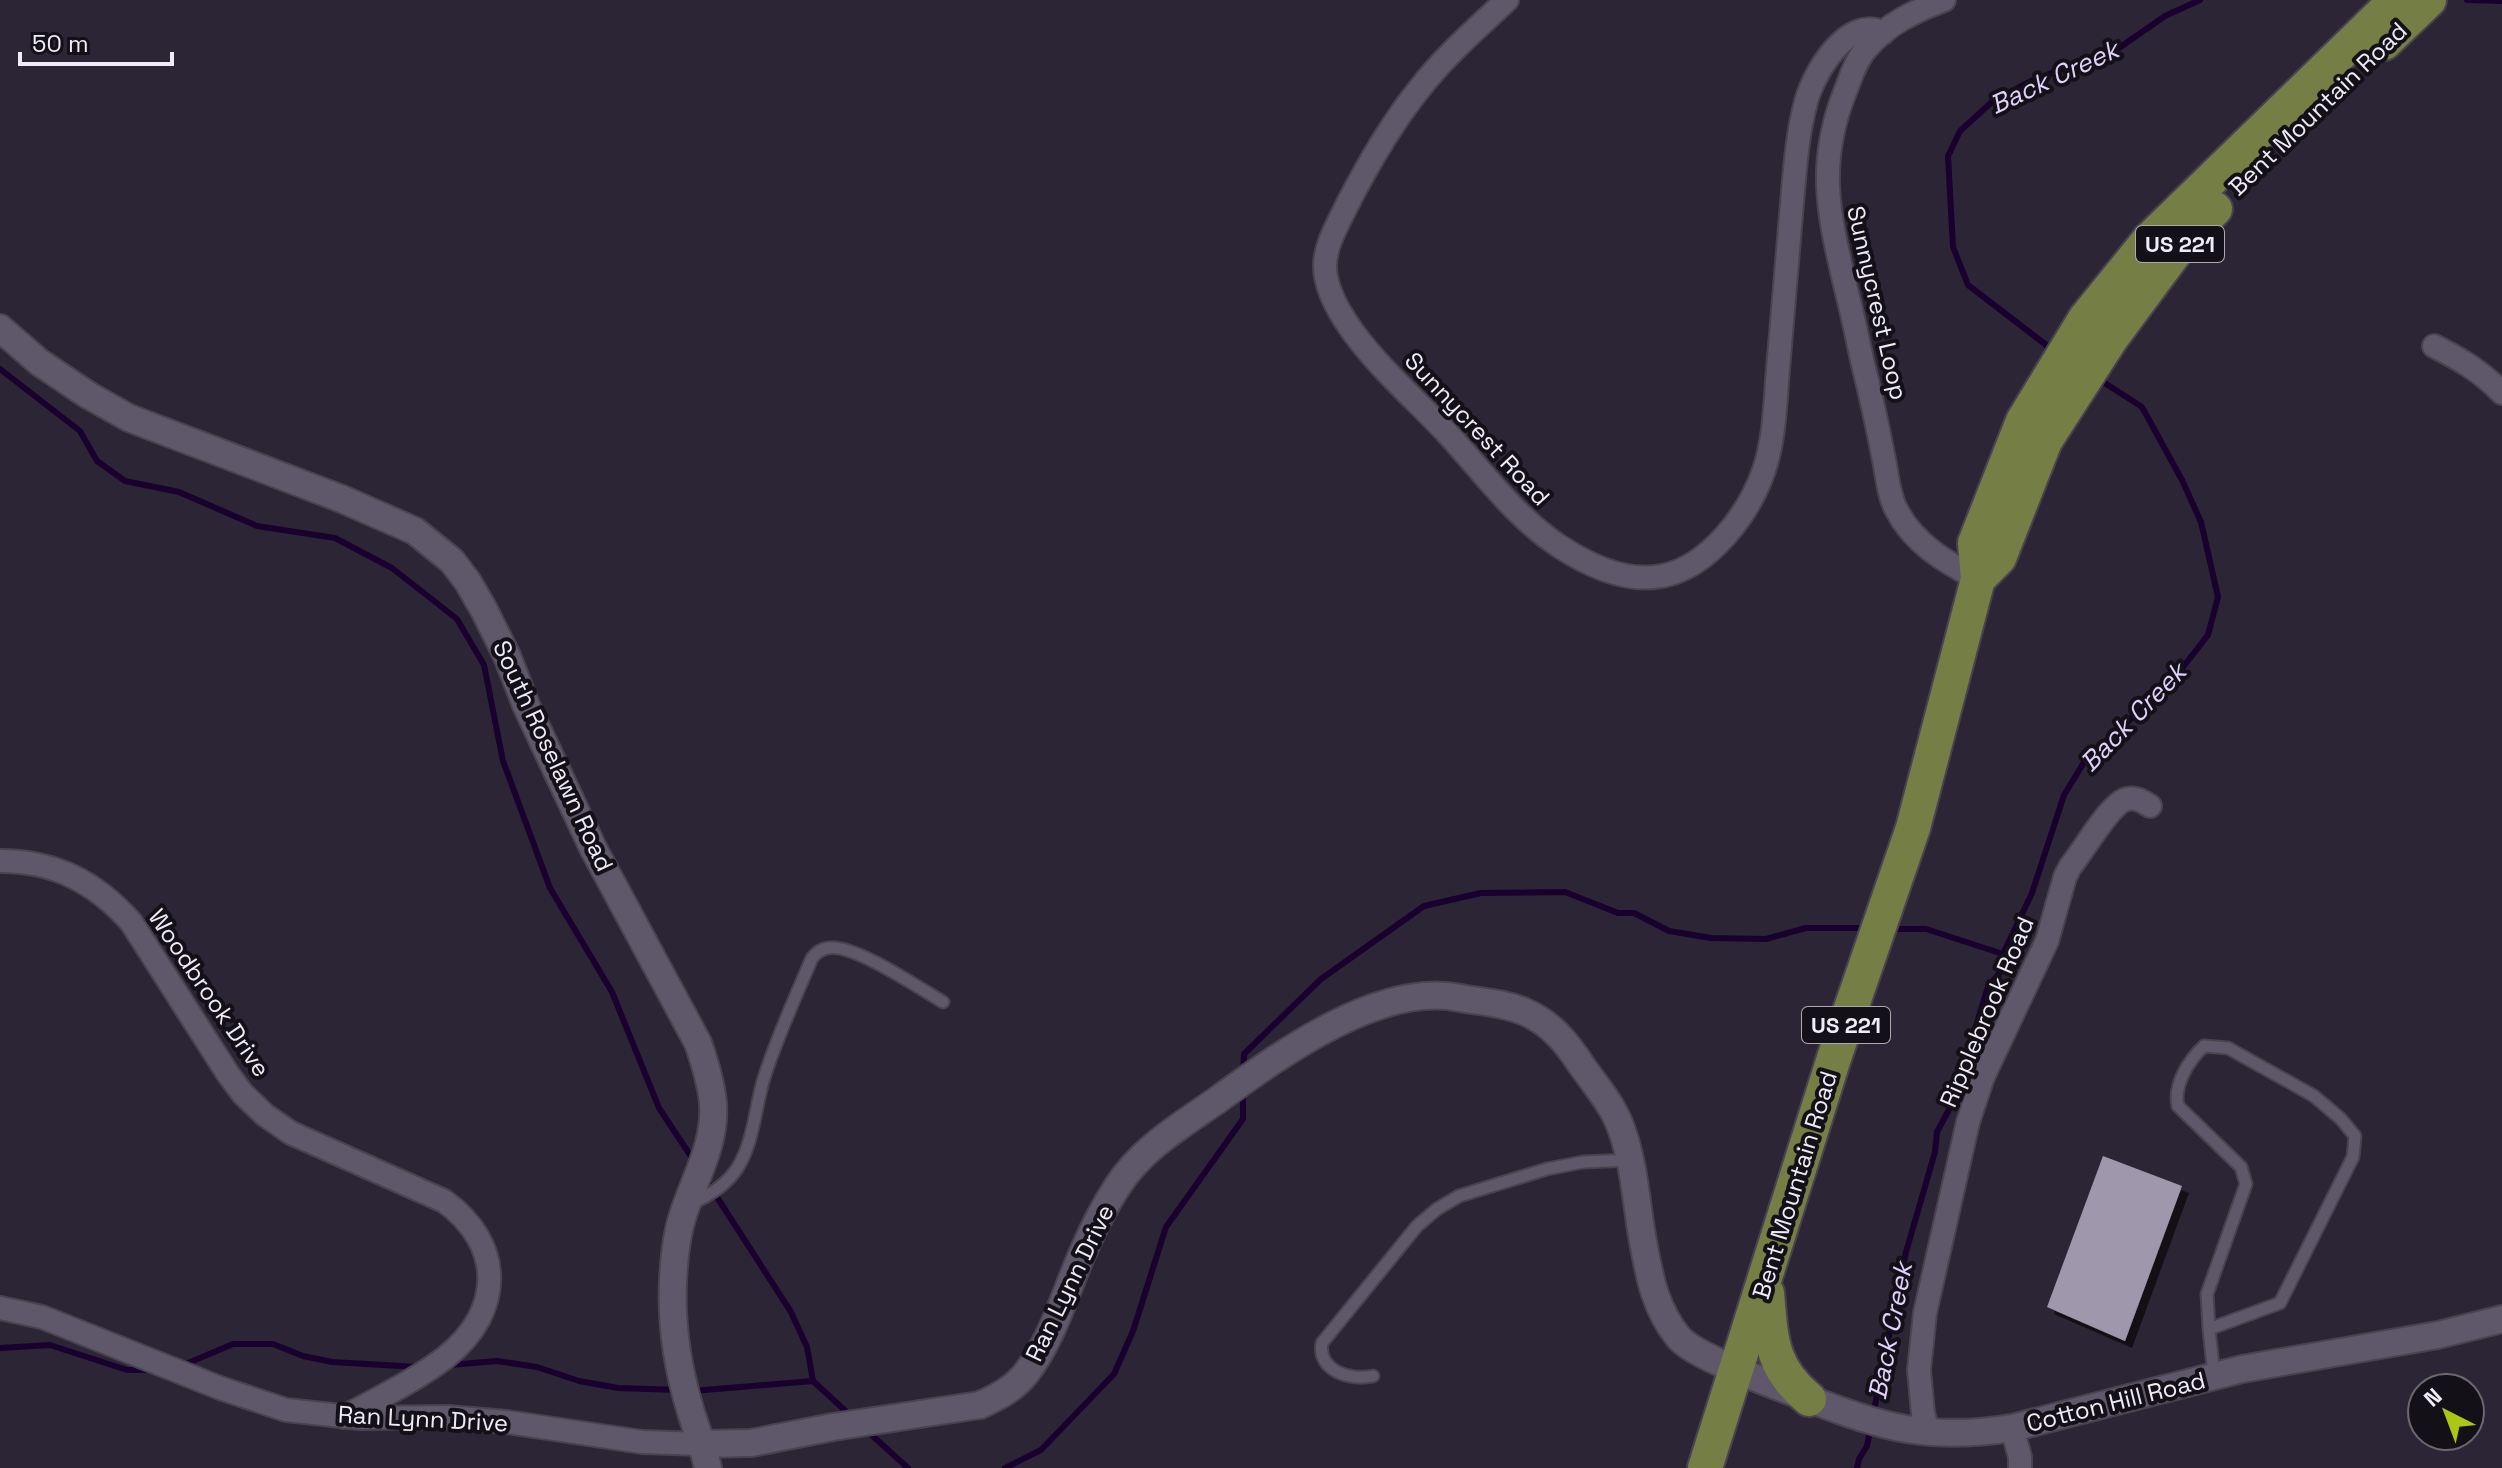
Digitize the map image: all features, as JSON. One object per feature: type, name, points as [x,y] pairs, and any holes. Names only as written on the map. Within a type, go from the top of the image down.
[{"type":"main road","name":"Bent Mountain Road","points":[[1705,1468],[1834,1058],[1913,828],[1978,579],[1999,558],[1992,536],[2023,421],[2085,319],[2149,240],[2396,0]]},
{"type":"main road","name":"Bent Mountain Road","points":[[1992,536],[2045,441],[2110,340],[2184,240],[2429,0]]},
{"type":"main road","points":[[1766,1276],[1771,1342],[1778,1363],[1792,1385],[1809,1399]]},
{"type":"street","name":"Sunnycrest Road","points":[[1507,0],[1450,54],[1387,134],[1363,174],[1327,249],[1325,267],[1328,285],[1353,332],[1451,437],[1502,498],[1563,549],[1625,576],[1646,578],[1683,569],[1704,555],[1734,523],[1762,475],[1774,423],[1797,149],[1806,100],[1815,77],[1831,52],[1843,41],[1874,28],[1883,33]]},
{"type":"street","name":"Sunnycrest Loop","points":[[1944,0],[1922,8],[1883,33],[1864,51],[1841,103],[1832,136],[1827,170],[1827,202],[1894,506],[1905,524],[1934,554],[1978,579]]},
{"type":"street","name":"South Roselawn Road","points":[[0,328],[39,362],[129,418],[342,499],[415,531],[452,561],[468,582],[507,656],[526,705],[593,848],[698,1043],[708,1073],[713,1104],[711,1134],[676,1244],[673,1283],[674,1323],[690,1407],[705,1456]]},
{"type":"street","points":[[2434,346],[2467,362],[2502,393]]},
{"type":"street","name":"Ripplebrook Road","points":[[1928,1433],[1919,1370],[1925,1313],[1968,1122],[1983,1077],[2047,941],[2070,867],[2110,811],[2120,802],[2139,799],[2150,806]]},
{"type":"street","name":"Woodbrook Drive","points":[[0,861],[53,867],[92,885],[113,902],[131,922],[228,1074],[265,1115],[291,1133],[444,1201],[475,1230],[485,1249],[490,1269],[485,1301],[476,1323],[463,1342],[445,1357],[344,1417]]},
{"type":"street","name":"Ran Lynn Drive","points":[[0,1308],[42,1317],[220,1388],[286,1410],[344,1417],[448,1417],[507,1422],[642,1442],[705,1456],[751,1443],[833,1427],[980,1405],[1003,1393],[1027,1373],[1062,1308],[1098,1220],[1117,1186],[1155,1144],[1264,1066],[1329,1027],[1384,1004],[1450,996],[1522,1010],[1556,1032],[1571,1047],[1620,1125],[1630,1160],[1652,1292],[1665,1318],[1682,1342],[1736,1369]]},
{"type":"street","name":"Cotton Hill Road","points":[[1736,1369],[1891,1428],[1928,1433],[1980,1433],[2012,1428],[2257,1366],[2438,1335],[2502,1319]]},
{"type":"street","points":[[2012,1428],[2020,1468]]},
{"type":"lane","points":[[686,1206],[721,1187],[737,1168],[746,1150],[763,1079],[779,1036],[812,958],[818,952],[837,948],[859,955],[943,1002]]},
{"type":"lane","points":[[2209,1329],[2280,1303],[2353,1157],[2355,1136],[2314,1096],[2228,1048],[2204,1046],[2193,1057],[2175,1094],[2178,1106],[2241,1167],[2246,1184],[2207,1294],[2209,1329],[2214,1376]]},
{"type":"lane","points":[[1373,1376],[1349,1377],[1335,1371],[1324,1361],[1320,1352],[1322,1343],[1417,1226],[1437,1209],[1459,1196],[1547,1169],[1583,1162],[1630,1160]]},
{"type":"building","points":[[2103,1156],[2182,1186],[2125,1341],[2047,1307]]},
{"type":"waterway","name":"Back Creek","points":[[2054,351],[1968,285],[1953,247],[1948,156],[1960,131],[1993,101],[2033,80],[2119,48],[2165,16],[2200,0]]},
{"type":"waterway","name":"Back Creek","points":[[2467,0],[2502,1]]},
{"type":"waterway","points":[[0,369],[80,431],[97,461],[125,481],[179,492],[257,526],[335,538],[392,568],[457,619],[484,665],[503,761],[550,888],[612,992],[659,1108],[694,1161]]},
{"type":"waterway","name":"Back Creek","points":[[1873,1415],[1906,1252],[1935,1152],[1937,1132],[1952,1104],[1988,987],[2002,970],[2003,954],[2032,893],[2064,795],[2086,759],[2169,685],[2208,635],[2218,597],[2201,522],[2142,407],[2097,378]]},
{"type":"waterway","points":[[1243,1073],[1244,1054],[1321,979],[1424,906],[1481,893],[1565,892],[1618,913],[1634,913],[1669,931],[1711,938],[1766,939],[1806,928],[1868,928]]},
{"type":"waterway","points":[[1891,929],[1926,929],[2003,954]]},
{"type":"waterway","points":[[1005,1468],[1041,1450],[1114,1374],[1133,1331],[1166,1227],[1243,1119],[1243,1092]]},
{"type":"waterway","points":[[704,1177],[791,1312],[807,1347],[813,1381],[851,1416]]},
{"type":"waterway","points":[[181,1366],[233,1344],[273,1344],[303,1356],[332,1362],[418,1367]]},
{"type":"waterway","points":[[0,1348],[50,1345],[127,1370],[150,1370]]},
{"type":"waterway","points":[[449,1365],[497,1361],[537,1367],[579,1381],[618,1388],[678,1390]]},
{"type":"waterway","points":[[693,1391],[813,1381]]},
{"type":"waterway","name":"Back Creek","points":[[1857,1468],[1867,1446],[1871,1426]]},
{"type":"waterway","points":[[865,1429],[908,1468]]}]
